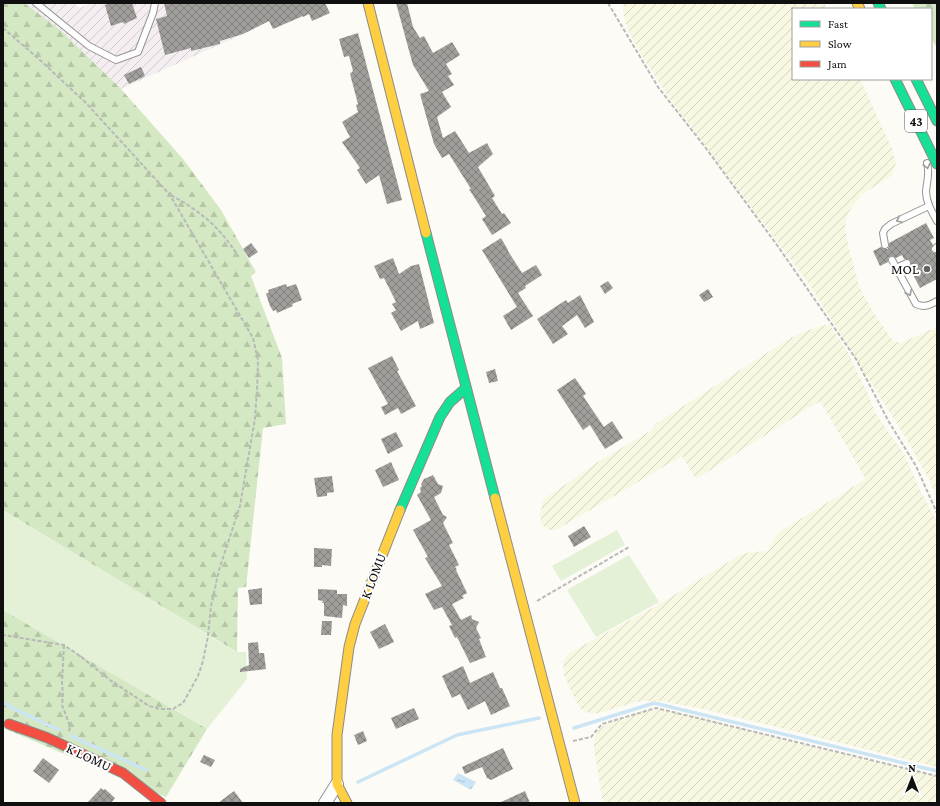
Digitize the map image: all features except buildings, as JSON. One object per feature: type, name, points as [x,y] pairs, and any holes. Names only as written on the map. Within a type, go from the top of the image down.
[{"type":"main road","points":[[368,3],[466,388],[575,803]]},
{"type":"main road","name":"43","points":[[895,80],[937,164]]},
{"type":"main road","name":"43","points":[[916,80],[937,121]]},
{"type":"main road","name":"K LOMU","points":[[347,803],[337,784],[337,735],[349,647],[355,624],[393,526],[433,430],[449,402],[466,388]]},
{"type":"main road","name":"K LOMU","points":[[9,724],[48,738],[123,773],[161,803]]},
{"type":"street","points":[[325,803],[337,784]]},
{"type":"lane","points":[[36,3],[89,46],[116,60],[138,52],[153,13],[155,3]]},
{"type":"lane","points":[[890,80],[901,107]]},
{"type":"lane","points":[[925,158],[929,169],[926,192],[929,206],[937,222]]},
{"type":"lane","points":[[885,245],[883,233],[888,226],[929,206]]},
{"type":"lane","points":[[892,260],[916,304],[926,306],[937,301]]},
{"type":"lane","points":[[896,268],[907,263]]},
{"type":"path","points":[[608,3],[658,87],[705,147],[856,358],[889,422],[916,466],[937,513]]},
{"type":"path","points":[[3,28],[86,103],[170,195],[253,338],[258,360],[255,418],[240,506],[219,570],[211,606],[203,661],[198,676],[183,703],[173,708],[149,706],[110,680],[64,645],[3,635]]},
{"type":"path","points":[[170,195],[202,215],[217,227],[238,256]]},
{"type":"path","points":[[524,606],[540,600],[630,547]]},
{"type":"path","points":[[64,645],[62,705],[70,726],[68,747]]},
{"type":"path","points":[[560,745],[591,737],[602,724],[656,708],[937,776]]},
{"type":"shaded area","points":[[11,3],[73,3],[80,8],[91,3],[306,3],[269,20],[259,27],[121,89]]},
{"type":"green space","points":[[3,3],[24,3],[59,29],[121,89],[183,159],[221,210],[256,272],[251,276],[282,358],[286,424],[263,428],[246,587],[238,588],[237,652],[3,510]]},
{"type":"green space","points":[[624,3],[824,3],[826,8],[792,8],[792,80],[860,80],[893,151],[896,163],[891,176],[861,195],[848,213],[845,223],[847,241],[859,286],[873,312],[893,341],[901,343],[937,327],[937,498],[930,481],[904,435],[809,284],[668,96],[644,59],[628,30],[623,13]]},
{"type":"green space","points":[[912,3],[937,3],[937,48],[932,40],[932,8],[914,8]]},
{"type":"green space","points":[[829,324],[848,353],[876,414],[904,454],[918,486],[937,522],[937,767],[703,709],[661,701],[641,701],[592,714],[581,709],[564,675],[563,662],[569,653],[656,606],[743,553],[767,551],[778,533],[866,479],[820,401],[696,479],[682,456],[556,530],[549,530],[542,525],[540,515],[543,500],[598,462],[650,431],[657,423],[787,340],[805,331]]},
{"type":"green space","points":[[3,510],[236,652],[246,652],[247,679],[207,729],[3,610]]},
{"type":"green space","points":[[617,530],[625,545],[561,581],[552,566]]},
{"type":"green space","points":[[629,555],[659,602],[596,637],[567,590]]},
{"type":"green space","points":[[3,610],[207,729],[166,797],[3,728]]},
{"type":"green space","points":[[661,710],[701,717],[789,741],[937,776],[937,803],[603,803],[594,749],[594,740],[596,735],[600,729],[617,719],[644,711]]},
{"type":"water","points":[[458,773],[476,782],[471,790],[453,780]]},
{"type":"waterway","points":[[3,702],[10,707],[59,730]]},
{"type":"waterway","points":[[574,728],[654,703],[937,771]]},
{"type":"waterway","points":[[358,782],[457,735],[539,718]]},
{"type":"waterway","points":[[71,736],[146,770]]},
{"type":"traffic: fast","points":[[878,3],[880,8]]},
{"type":"traffic: fast","points":[[895,80],[937,164]]},
{"type":"traffic: fast","points":[[916,80],[937,121]]},
{"type":"traffic: fast","points":[[426,233],[495,498]]},
{"type":"traffic: fast","points":[[400,510],[440,417],[450,402],[466,388]]},
{"type":"traffic: slow","points":[[368,3],[426,233]]},
{"type":"traffic: slow","points":[[857,3],[860,8]]},
{"type":"traffic: slow","points":[[495,498],[575,803]]},
{"type":"traffic: slow","points":[[347,803],[337,784],[337,735],[349,647],[355,624],[400,510]]},
{"type":"traffic: jam","points":[[9,724],[48,738],[123,773],[161,803]]},
{"type":"place","name":"MOL","points":[[927,269]]}]
